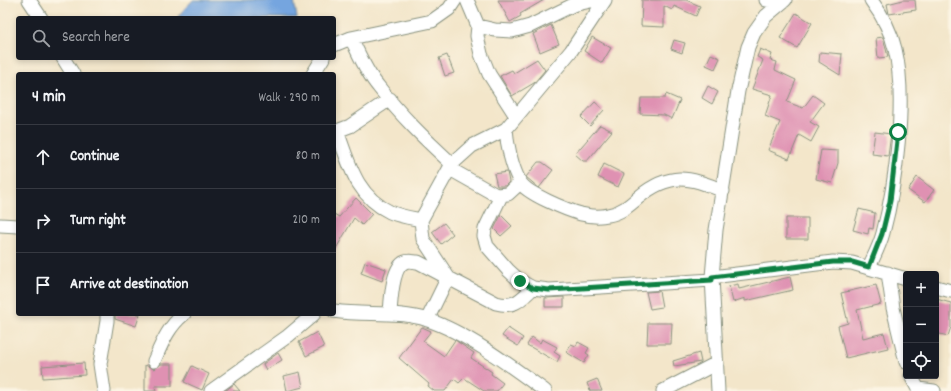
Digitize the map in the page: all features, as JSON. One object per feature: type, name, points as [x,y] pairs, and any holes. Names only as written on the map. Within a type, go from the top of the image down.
[{"type":"street","points":[[29,0],[40,16]]},
{"type":"street","points":[[336,44],[351,38],[432,21],[449,9],[455,0]]},
{"type":"street","points":[[467,0],[478,26],[481,54],[489,74],[516,116]]},
{"type":"street","points":[[478,26],[495,30],[512,31],[530,26],[573,5],[595,0]]},
{"type":"street","points":[[448,277],[423,239],[421,220],[451,166],[472,146],[506,129],[571,51],[605,0]]},
{"type":"street","points":[[766,0],[785,0]]},
{"type":"street","points":[[718,391],[712,278],[716,230],[738,91],[748,47],[754,33],[766,16],[785,0]]},
{"type":"street","points":[[869,267],[882,234],[890,201],[898,136],[899,86],[895,49],[886,24],[871,0]]},
{"type":"street","points":[[351,38],[366,68],[378,86],[407,122],[451,166],[478,186],[501,196],[508,194],[520,183]]},
{"type":"street","points":[[64,60],[71,72]]},
{"type":"street","points":[[314,72],[322,60]]},
{"type":"street","points":[[336,132],[350,126],[390,99]]},
{"type":"street","points":[[506,129],[507,140],[520,183],[529,190],[556,204],[582,215],[598,216],[620,212],[658,184],[674,179],[688,178],[723,191]]},
{"type":"street","points":[[336,134],[356,183],[372,200],[390,212],[421,220]]},
{"type":"street","points":[[501,196],[485,229],[484,236],[487,246],[520,281],[533,288],[549,290],[712,278],[833,262],[852,262],[903,278]]},
{"type":"street","points":[[0,225],[16,226]]},
{"type":"street","points":[[390,313],[398,268],[404,262],[418,262],[496,303],[507,306],[518,302],[533,288]]},
{"type":"street","points":[[888,273],[893,308],[903,350]]},
{"type":"street","points":[[428,320],[448,277]]},
{"type":"street","points":[[939,288],[951,291]]},
{"type":"street","points":[[336,311],[390,313],[428,320],[458,333],[545,391]]},
{"type":"street","points":[[104,391],[100,364],[107,316]]},
{"type":"street","points":[[154,361],[168,330],[173,323],[182,316]]},
{"type":"street","points":[[210,391],[288,336],[312,316]]},
{"type":"street","points":[[663,391],[717,363]]},
{"type":"street","points":[[913,379],[918,389],[934,391]]},
{"type":"water","points":[[193,0],[294,0],[297,16],[178,16]]},
{"type":"building","points":[[498,0],[544,0],[520,14],[521,16],[510,22]]},
{"type":"building","points":[[642,0],[686,0],[700,6],[696,16],[674,6],[672,10],[664,6],[664,27],[641,26]]},
{"type":"building","points":[[903,0],[915,0],[916,10],[889,14],[887,4]]},
{"type":"building","points":[[796,13],[812,23],[797,48],[780,38]]},
{"type":"building","points":[[551,25],[559,44],[540,52],[533,34]]},
{"type":"building","points":[[592,37],[611,48],[602,63],[584,51]]},
{"type":"building","points":[[883,37],[888,57],[878,58],[876,38]]},
{"type":"building","points":[[674,40],[685,43],[682,53],[671,49]]},
{"type":"building","points":[[760,49],[772,54],[770,60],[777,62],[775,70],[796,80],[787,102],[803,108],[813,95],[824,103],[810,122],[819,127],[811,142],[799,135],[789,159],[768,150],[780,122],[765,116],[772,95],[752,89],[763,60],[757,57]]},
{"type":"building","points":[[820,52],[842,54],[840,75],[819,62]]},
{"type":"building","points":[[711,54],[720,58],[715,69],[706,65]]},
{"type":"building","points":[[447,55],[454,73],[445,76],[439,58]]},
{"type":"building","points":[[537,59],[545,70],[534,83],[512,96],[500,76],[512,70],[514,73]]},
{"type":"building","points":[[708,86],[718,92],[712,104],[702,98]]},
{"type":"building","points":[[666,94],[680,100],[672,119],[664,115],[640,114],[641,98],[665,98]]},
{"type":"building","points":[[595,102],[604,110],[590,126],[581,117]]},
{"type":"building","points":[[600,125],[612,131],[587,161],[583,161],[575,154]]},
{"type":"building","points":[[875,132],[891,134],[888,156],[872,154]]},
{"type":"building","points":[[821,150],[838,151],[838,163],[832,183],[816,179]]},
{"type":"building","points":[[538,162],[542,162],[553,170],[539,188],[526,177]]},
{"type":"building","points":[[604,164],[624,174],[618,187],[598,177]]},
{"type":"building","points":[[507,172],[509,182],[505,186],[497,186],[494,174]]},
{"type":"building","points":[[917,177],[934,190],[925,202],[908,190]]},
{"type":"building","points":[[356,198],[372,214],[362,225],[354,218],[336,249],[336,215],[339,217]]},
{"type":"building","points":[[859,209],[875,213],[873,229],[869,228],[868,234],[853,230]]},
{"type":"building","points":[[501,215],[512,226],[501,236],[494,229]]},
{"type":"building","points":[[786,218],[808,218],[808,239],[786,239]]},
{"type":"building","points":[[444,223],[453,234],[441,244],[432,232]]},
{"type":"building","points":[[365,262],[386,269],[382,281],[361,273]]},
{"type":"building","points":[[790,277],[793,290],[745,301],[745,298],[733,302],[729,286],[738,284],[739,289]]},
{"type":"building","points":[[876,285],[881,304],[857,310],[863,338],[884,333],[888,348],[846,358],[838,326],[848,323],[841,293]]},
{"type":"building","points":[[659,291],[662,307],[650,309],[646,292]]},
{"type":"building","points":[[564,297],[564,307],[545,307],[545,298]]},
{"type":"building","points":[[939,300],[951,303],[951,327],[948,336],[939,334]]},
{"type":"building","points":[[115,316],[139,316],[136,326],[115,319]]},
{"type":"building","points":[[648,323],[672,323],[671,344],[647,344]]},
{"type":"building","points":[[422,327],[431,331],[423,341],[444,356],[455,340],[474,353],[471,358],[492,372],[491,374],[503,383],[497,391],[484,391],[464,378],[459,383],[454,379],[445,391],[434,391],[428,386],[429,384],[399,358]]},
{"type":"building","points":[[508,328],[523,338],[518,346],[502,336]]},
{"type":"building","points":[[317,332],[324,347],[306,356],[299,342]]},
{"type":"building","points":[[532,337],[540,343],[542,339],[557,347],[554,352],[560,356],[557,362],[527,345]]},
{"type":"building","points":[[578,342],[589,348],[586,353],[589,355],[584,363],[566,352],[571,344],[576,346]]},
{"type":"building","points":[[278,353],[282,360],[266,370],[263,364]]},
{"type":"building","points":[[699,353],[701,362],[674,366],[673,361]]},
{"type":"building","points":[[84,363],[85,375],[43,378],[42,366]]},
{"type":"building","points":[[161,364],[172,364],[172,386],[155,386],[156,391],[145,391],[145,365],[154,369]]},
{"type":"building","points":[[192,366],[209,374],[202,390],[184,382]]},
{"type":"building","points":[[300,372],[303,387],[287,391],[284,376]]},
{"type":"building","points":[[597,379],[602,391],[590,391],[587,383]]},
{"type":"building","points":[[234,384],[240,391],[225,391]]},
{"type":"route","points":[[520,281],[533,288],[549,290],[712,280],[712,277],[815,263],[852,262],[869,267],[882,234],[890,201],[898,132]]}]
